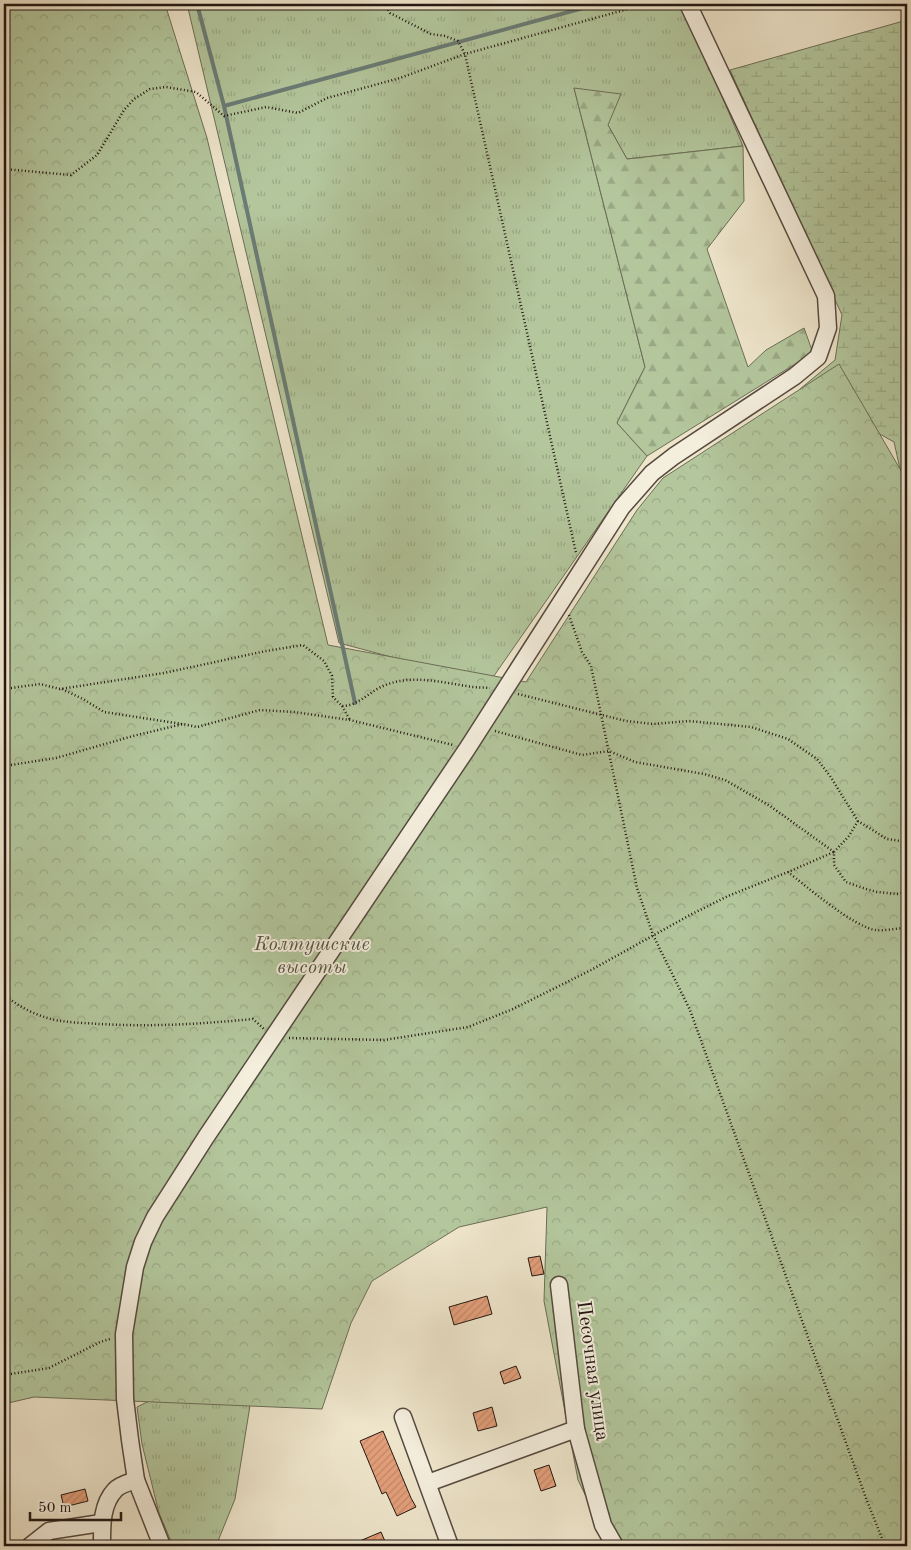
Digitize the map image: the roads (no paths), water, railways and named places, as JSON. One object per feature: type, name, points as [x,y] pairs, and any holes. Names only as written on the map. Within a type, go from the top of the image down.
[{"type":"street","points":[[162,1546],[136,1480],[125,1399],[124,1334],[135,1267],[143,1242],[156,1217],[206,1137],[467,749],[622,507],[652,473],[674,456],[795,376],[818,357],[828,328],[826,296],[688,4]]},
{"type":"street","name":"Песочная улица","points":[[559,1285],[576,1429],[603,1525],[615,1546]]},
{"type":"street","points":[[403,1417],[450,1546]]},
{"type":"street","points":[[428,1483],[576,1429]]},
{"type":"street","points":[[102,1546],[102,1524],[106,1506],[116,1489],[136,1480]]},
{"type":"street","points":[[30,1546],[49,1531],[102,1524]]},
{"type":"waterway","points":[[197,4],[224,106],[355,703]]},
{"type":"waterway","points":[[224,106],[598,4]]},
{"type":"park label","name":"Колтушские высоты","points":[[312,956]]}]
